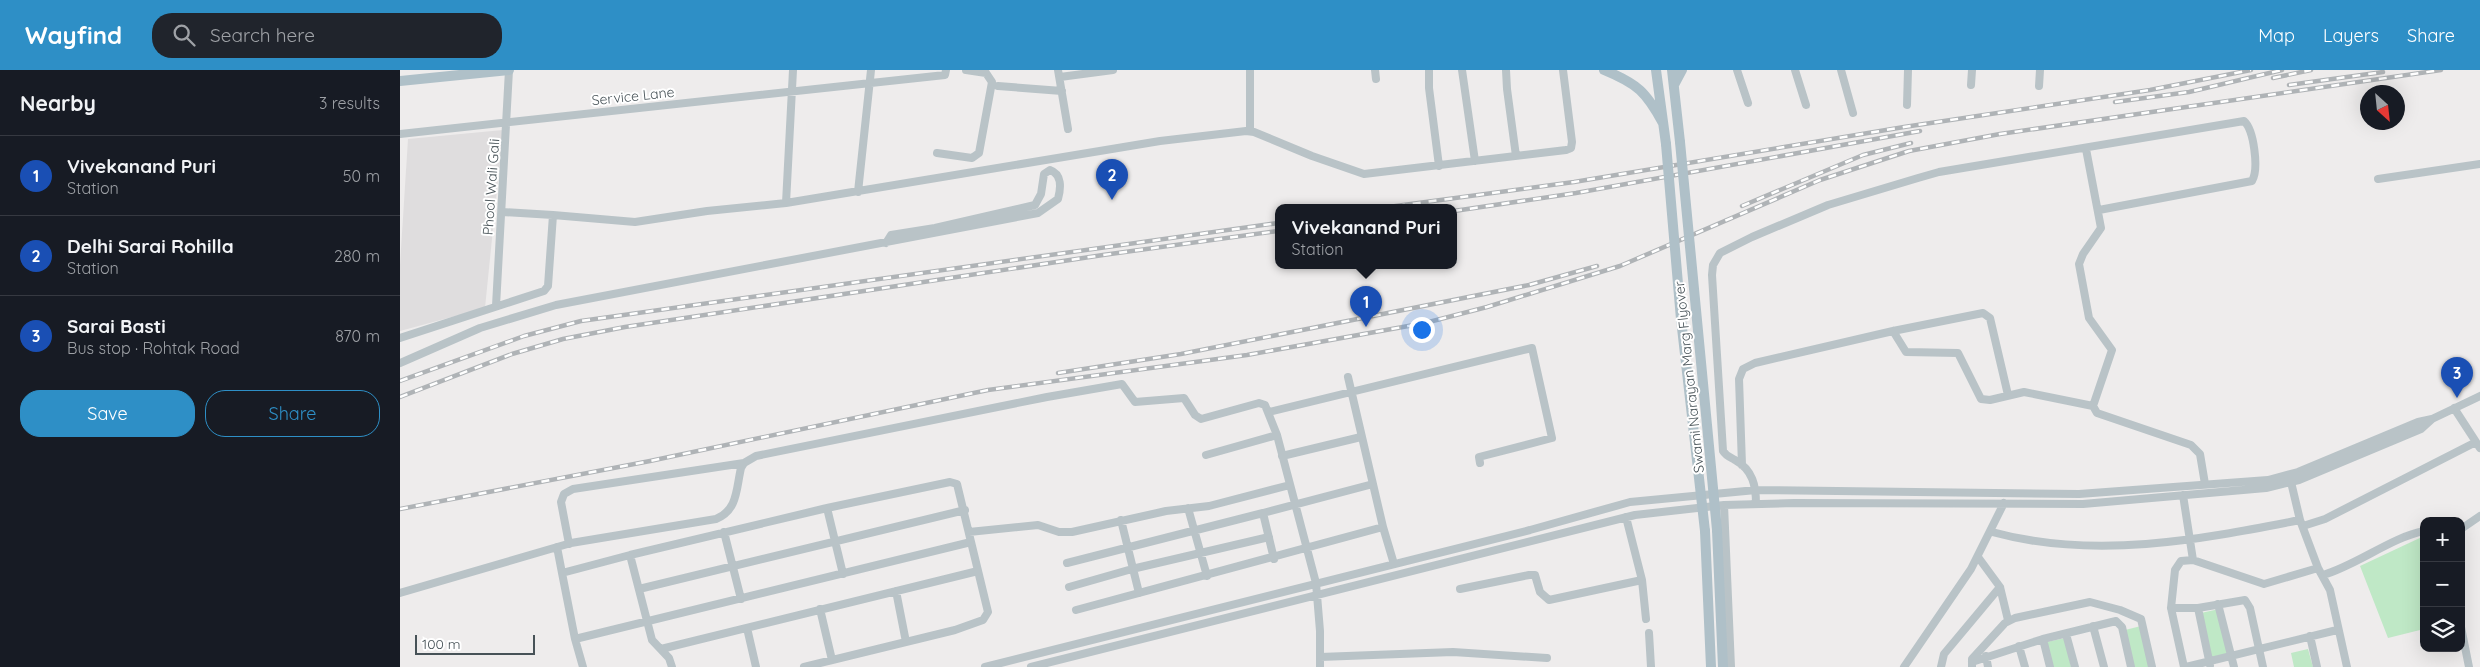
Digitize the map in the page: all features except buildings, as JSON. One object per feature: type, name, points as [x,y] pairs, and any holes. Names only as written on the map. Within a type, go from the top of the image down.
[{"type":"main road","points":[[400,81],[509,70]]},
{"type":"main road","points":[[1604,70],[1641,90],[1648,96],[1663,123]]},
{"type":"main road","name":"Swami Narayan Marg Flyover","points":[[1656,70],[1666,144],[1681,319],[1705,531],[1711,667]]},
{"type":"main road","name":"Swami Narayan Marg Flyover","points":[[1672,70],[1717,530],[1723,667]]},
{"type":"main road","points":[[1674,85],[1682,70]]},
{"type":"street","name":"Phool Wali Gali","points":[[496,306],[508,122],[509,70]]},
{"type":"street","points":[[786,203],[793,70]]},
{"type":"street","points":[[858,192],[871,70]]},
{"type":"street","name":"Service Lane","points":[[400,134],[945,76],[946,70]]},
{"type":"street","points":[[937,153],[972,158],[979,153],[992,82],[986,72],[966,70]]},
{"type":"street","points":[[1068,129],[1059,74],[1113,70]]},
{"type":"street","points":[[1250,70],[1250,131]]},
{"type":"street","points":[[1375,70],[1376,80]]},
{"type":"street","points":[[1430,70],[1430,88],[1439,166]]},
{"type":"street","points":[[1462,70],[1475,161]]},
{"type":"street","points":[[1506,70],[1506,89],[1516,156]]},
{"type":"street","points":[[502,212],[635,222],[707,211],[786,203],[1160,141],[1250,131],[1312,156],[1364,174],[1516,156],[1571,148],[1572,142],[1563,70]]},
{"type":"street","points":[[1737,70],[1748,103]]},
{"type":"street","points":[[1795,70],[1806,105]]},
{"type":"street","points":[[1841,70],[1853,113]]},
{"type":"street","points":[[1907,105],[1908,70]]},
{"type":"street","points":[[1971,84],[1972,70]]},
{"type":"street","points":[[2039,86],[2040,70]]},
{"type":"street","points":[[998,86],[1062,91]]},
{"type":"street","points":[[1756,504],[1756,490],[1751,475],[1742,465],[1725,455],[1723,451],[1712,275],[1713,265],[1720,253],[1783,222],[1819,208],[1940,172],[2244,121],[2249,126],[2256,168],[2252,181],[2099,210]]},
{"type":"street","points":[[2086,149],[2102,228],[2083,254],[2079,264],[2089,318],[2110,344],[2113,354],[2093,406]]},
{"type":"street","points":[[2378,179],[2480,164]]},
{"type":"street","points":[[400,363],[480,328],[556,304],[886,242],[1038,213],[1058,199],[1061,187],[1059,178],[1053,170],[1044,174],[1041,194],[1035,204],[935,228],[891,235],[886,242]]},
{"type":"street","points":[[400,338],[547,289],[553,215]]},
{"type":"street","points":[[1742,465],[1739,379],[1742,369],[1755,363],[1978,313],[1987,315],[2008,395]]},
{"type":"street","points":[[1893,331],[1906,352],[1958,353],[1981,399],[1990,400],[2008,395],[2029,393],[2093,406],[2097,413],[2153,431],[2197,449],[2205,484]]},
{"type":"street","points":[[1269,412],[1532,348],[1552,438],[1479,456],[1480,463]]},
{"type":"street","points":[[1348,377],[1383,527],[1394,564]]},
{"type":"street","points":[[569,544],[560,502],[564,494],[573,489],[744,463],[756,456],[1047,397],[1122,384],[1135,402],[1184,398],[1194,414],[1201,419],[1259,403],[1265,405],[1269,412],[1277,435],[1316,583],[1320,667]]},
{"type":"street","points":[[986,667],[1630,502],[1756,490],[2079,494],[2268,480],[2298,472],[2418,422],[2432,419],[2480,396]]},
{"type":"street","points":[[1992,532],[2017,539],[2100,547],[2189,540],[2325,519],[2478,445],[2454,408]]},
{"type":"street","points":[[1031,667],[1626,517],[1724,505],[1756,504],[2083,504],[2266,488],[2291,482],[2421,429],[2432,419]]},
{"type":"street","points":[[1206,455],[1277,435]]},
{"type":"street","points":[[1282,456],[1361,437]]},
{"type":"street","points":[[400,593],[556,546],[688,525],[723,516],[733,506],[744,463]]},
{"type":"street","points":[[562,573],[827,508],[950,482],[957,484],[988,615],[983,620],[906,642],[804,667]]},
{"type":"street","points":[[2291,482],[2301,523],[2320,572],[2330,590],[2337,630],[2347,667]]},
{"type":"street","points":[[1067,563],[1373,484]]},
{"type":"street","points":[[969,532],[1038,525],[1066,532],[1121,520],[1215,505],[1290,485]]},
{"type":"street","points":[[2183,495],[2193,560]]},
{"type":"street","points":[[1904,667],[1978,557],[1992,532],[2004,504]]},
{"type":"street","points":[[1724,505],[1731,667]]},
{"type":"street","points":[[827,508],[843,574]]},
{"type":"street","points":[[1188,508],[1208,576]]},
{"type":"street","points":[[639,589],[835,543],[964,510]]},
{"type":"street","points":[[1263,512],[1274,558]]},
{"type":"street","points":[[2465,526],[2480,516]]},
{"type":"street","points":[[1626,517],[1642,580],[1646,619]]},
{"type":"street","points":[[1121,520],[1139,593]]},
{"type":"street","points":[[1076,610],[1308,549],[1383,527]]},
{"type":"street","points":[[724,532],[741,599]]},
{"type":"street","points":[[2337,630],[2232,656],[2210,664],[2185,667],[2170,608],[2176,567],[2181,561],[2193,560],[2264,584],[2353,564],[2408,536],[2420,532]]},
{"type":"street","points":[[1069,587],[1132,569],[1269,537]]},
{"type":"street","points":[[575,639],[971,542]]},
{"type":"street","points":[[556,546],[575,639],[583,667]]},
{"type":"street","points":[[630,555],[652,640],[669,658],[672,667]]},
{"type":"street","points":[[1978,557],[2000,587],[2008,620]]},
{"type":"street","points":[[661,649],[978,570]]},
{"type":"street","points":[[1460,589],[1535,575],[1540,592],[1549,600],[1642,580]]},
{"type":"street","points":[[1941,667],[1944,654],[2000,587]]},
{"type":"street","points":[[896,591],[906,642]]},
{"type":"street","points":[[2170,608],[2198,608],[2247,601],[2263,667]]},
{"type":"street","points":[[1971,665],[2008,620],[2086,602],[2095,602],[2120,610],[2143,621],[2152,667]]},
{"type":"street","points":[[2218,604],[2234,667]]},
{"type":"street","points":[[2198,608],[2210,664]]},
{"type":"street","points":[[820,610],[832,660]]},
{"type":"street","points":[[1971,665],[1986,656],[2043,639],[2116,621],[2120,622],[2130,667]]},
{"type":"street","points":[[2093,626],[2104,667]]},
{"type":"street","points":[[747,628],[756,667]]},
{"type":"street","points":[[1649,633],[1651,667]]},
{"type":"street","points":[[2066,634],[2075,667]]},
{"type":"street","points":[[2310,636],[2317,667]]},
{"type":"street","points":[[2043,639],[2050,667]]},
{"type":"street","points":[[2019,646],[2025,667]]},
{"type":"street","points":[[2465,647],[2469,667]]},
{"type":"street","points":[[1320,657],[1454,652],[1547,658]]},
{"type":"street","points":[[1986,656],[1988,667]]},
{"type":"shaded area","points":[[503,130],[485,308],[400,331],[400,265],[408,139]]},
{"type":"green space","points":[[2420,538],[2420,630],[2388,638],[2360,566]]},
{"type":"green space","points":[[2219,609],[2229,656],[2212,660],[2201,613]]},
{"type":"green space","points":[[2141,626],[2150,667],[2134,667],[2125,630]]},
{"type":"green space","points":[[2065,638],[2071,667],[2053,667],[2047,642]]},
{"type":"green space","points":[[2308,649],[2313,667],[2294,667],[2291,653]]},
{"type":"railway","points":[[1411,204],[1574,182],[1904,127],[2150,90],[2251,70]]},
{"type":"railway","points":[[2115,102],[2189,92],[2282,70]]},
{"type":"railway","points":[[2273,78],[2311,70]]},
{"type":"railway","points":[[400,509],[650,461],[988,390],[1247,355],[1425,323],[1487,307],[1620,266],[1820,180],[1909,151],[2000,134],[2441,70]]},
{"type":"railway","points":[[2289,85],[2383,72]]},
{"type":"railway","points":[[1457,211],[1576,193],[1920,131]]},
{"type":"railway","points":[[1742,206],[1863,155],[1911,143]]},
{"type":"railway","points":[[400,381],[524,336],[581,321],[1275,223]]},
{"type":"railway","points":[[400,397],[512,354],[563,339],[625,327],[1103,255],[1275,231]]},
{"type":"railway","points":[[1058,373],[1181,354],[1529,285],[1597,266]]},
{"type":"place","name":"Delhi Sarai Rohilla","points":[[1112,200]]},
{"type":"place","name":"Vivekanand Puri","points":[[1366,327]]},
{"type":"place","name":"Sarai Basti","points":[[2457,398]]}]
